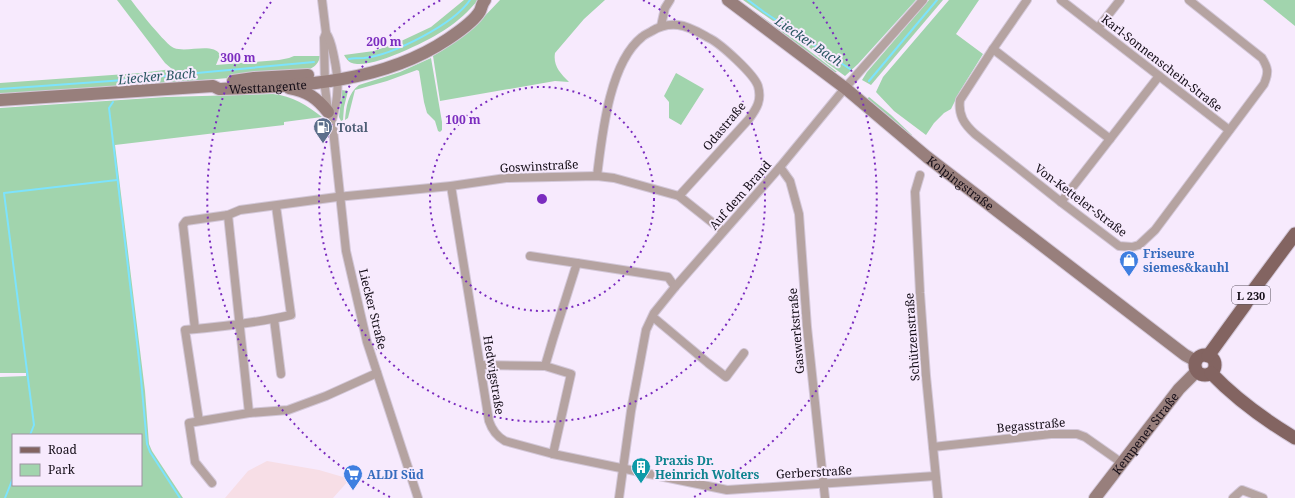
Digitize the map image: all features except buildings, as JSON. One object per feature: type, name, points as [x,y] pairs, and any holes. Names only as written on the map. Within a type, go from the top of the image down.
[{"type":"main road","name":"Kolpingstraße","points":[[728,0],[845,88],[933,162],[1185,355],[1197,366]]},
{"type":"main road","points":[[213,86],[219,83],[254,78],[338,76],[354,69],[383,62],[430,42],[451,29],[476,6],[483,2]]},
{"type":"main road","name":"Westtangente","points":[[0,100],[213,86],[219,89],[278,86],[325,77]]},
{"type":"main road","points":[[278,86],[296,89],[311,95],[320,103],[330,116]]},
{"type":"main road","name":"L 230","points":[[1208,356],[1245,305],[1255,288],[1295,234]]},
{"type":"main road","points":[[1200,356],[1208,356],[1213,359],[1215,364],[1214,369],[1211,373],[1204,375],[1197,366],[1200,356]]},
{"type":"main road","name":"Kempener Straße","points":[[1095,498],[1197,366]]},
{"type":"main road","points":[[1211,373],[1233,394],[1277,427],[1295,438]]},
{"type":"street","points":[[322,0],[326,33]]},
{"type":"street","points":[[661,26],[665,8],[670,0]]},
{"type":"street","name":"Auf dem Brand","points":[[619,498],[631,411],[646,330],[653,317],[675,286],[780,166],[845,88],[923,0]]},
{"type":"street","name":"Von-Ketteler-Straße","points":[[1027,0],[960,100],[959,107],[963,121],[975,134],[1061,202],[1120,246],[1132,247],[1139,245],[1155,230],[1264,84],[1267,76],[1267,67],[1262,58],[1189,0]]},
{"type":"street","name":"Karl-Sonnenschein-Straße","points":[[1061,0],[1229,130]]},
{"type":"street","points":[[1098,28],[1120,0]]},
{"type":"street","name":"Odastraße","points":[[597,176],[606,118],[618,72],[628,52],[642,37],[661,26],[679,24],[716,42],[739,61],[757,83],[760,99],[755,110],[748,119],[679,196]]},
{"type":"street","name":"Liecker Straße","points":[[326,33],[329,37],[338,76],[335,111],[330,116]]},
{"type":"street","name":"Liecker Straße","points":[[326,33],[324,38],[325,77],[341,196],[346,251],[367,342],[418,498]]},
{"type":"street","points":[[993,49],[1110,139]]},
{"type":"street","points":[[1061,202],[1160,76]]},
{"type":"street","name":"Gaswerkstraße","points":[[780,166],[790,181],[799,214],[807,327],[825,498]]},
{"type":"street","name":"Schützenstraße","points":[[920,175],[915,192],[926,376],[938,498]]},
{"type":"street","name":"Goswinstraße","points":[[195,329],[183,225],[186,221],[228,215],[240,210],[341,196],[451,186],[506,178],[597,176],[614,178],[679,196],[724,231]]},
{"type":"street","name":"Hedwigstraße","points":[[451,186],[489,421],[492,430],[505,441],[554,454],[624,468]]},
{"type":"street","points":[[199,421],[185,330],[239,324],[291,315],[276,206]]},
{"type":"street","points":[[228,215],[249,413]]},
{"type":"street","points":[[530,256],[668,277],[675,286]]},
{"type":"street","points":[[545,366],[577,263]]},
{"type":"street","points":[[653,317],[708,364],[726,377],[744,353]]},
{"type":"street","points":[[274,319],[281,374]]},
{"type":"street","points":[[481,365],[545,366],[571,374],[554,454]]},
{"type":"street","points":[[212,483],[195,462],[189,423],[249,413],[288,410],[326,396],[377,373]]},
{"type":"street","name":"Begasstraße","points":[[933,447],[1051,434],[1077,434],[1085,436],[1122,463]]},
{"type":"street","name":"Gerberstraße","points":[[624,468],[728,490],[935,476]]},
{"type":"street","points":[[1234,498],[1236,494],[1242,490],[1262,498]]},
{"type":"shaded area","points":[[267,461],[319,470],[350,479],[333,498],[225,498],[248,471]]},
{"type":"green space","points":[[117,0],[131,0],[158,34],[174,48],[206,48],[217,51],[220,55],[216,65],[279,60],[294,56],[320,56],[319,60],[314,67],[295,72],[0,94],[0,83],[140,73],[172,69],[165,63]]},
{"type":"green space","points":[[464,0],[478,0],[463,16],[450,26],[438,34],[400,53],[361,64],[347,60],[344,55],[374,51],[397,43],[431,27]]},
{"type":"green space","points":[[500,0],[605,0],[584,19],[555,53],[556,66],[569,82],[555,81],[440,101],[433,56],[469,31]]},
{"type":"green space","points":[[735,0],[738,0],[798,42],[837,72],[832,72]]},
{"type":"green space","points":[[743,0],[916,0],[858,64],[845,76],[827,63],[801,40],[800,37],[796,37]]},
{"type":"green space","points":[[929,0],[943,0],[871,85],[862,80],[867,72]]},
{"type":"green space","points":[[949,0],[979,0],[956,34],[983,54],[960,91],[951,109],[944,113],[934,123],[926,135],[894,111],[876,92],[883,77]]},
{"type":"green space","points":[[1263,0],[1295,0],[1295,26]]},
{"type":"green space","points":[[431,58],[442,122],[442,130],[440,132],[438,131],[435,121],[427,113],[419,71],[417,70],[387,81],[355,90],[348,118],[345,120],[350,96],[359,85],[400,72]]},
{"type":"green space","points":[[676,73],[704,89],[681,125],[669,118],[669,102],[664,96]]},
{"type":"green space","points":[[342,90],[348,91],[344,107],[343,120],[341,121],[339,117]]},
{"type":"green space","points":[[273,94],[287,97],[299,102],[322,117],[284,122],[284,125],[115,145],[145,391],[149,444],[183,498],[0,498],[0,377],[26,376],[26,373],[0,373],[0,108],[166,97]]},
{"type":"green space","points":[[869,97],[912,135],[911,136],[867,99]]},
{"type":"waterway","name":"Liecker Bach","points":[[349,59],[376,56],[406,45],[451,19],[470,0]]},
{"type":"waterway","name":"Liecker Bach","points":[[748,0],[850,69]]},
{"type":"waterway","points":[[869,81],[937,0]]},
{"type":"waterway","name":"Liecker Bach","points":[[0,89],[111,81],[314,62]]},
{"type":"waterway","points":[[113,102],[109,108],[140,368],[147,444],[150,452],[180,498]]},
{"type":"waterway","points":[[30,434],[34,425],[4,193],[117,180]]},
{"type":"waterway","points":[[5,498],[12,480]]},
{"type":"place","name":"Total","points":[[323,144]]},
{"type":"place","name":"Friseure siemes&kauhl","points":[[1129,277]]},
{"type":"place","name":"Praxis Dr. Heinrich Wolters","points":[[641,484]]},
{"type":"place","name":"ALDI Süd","points":[[353,491]]}]
